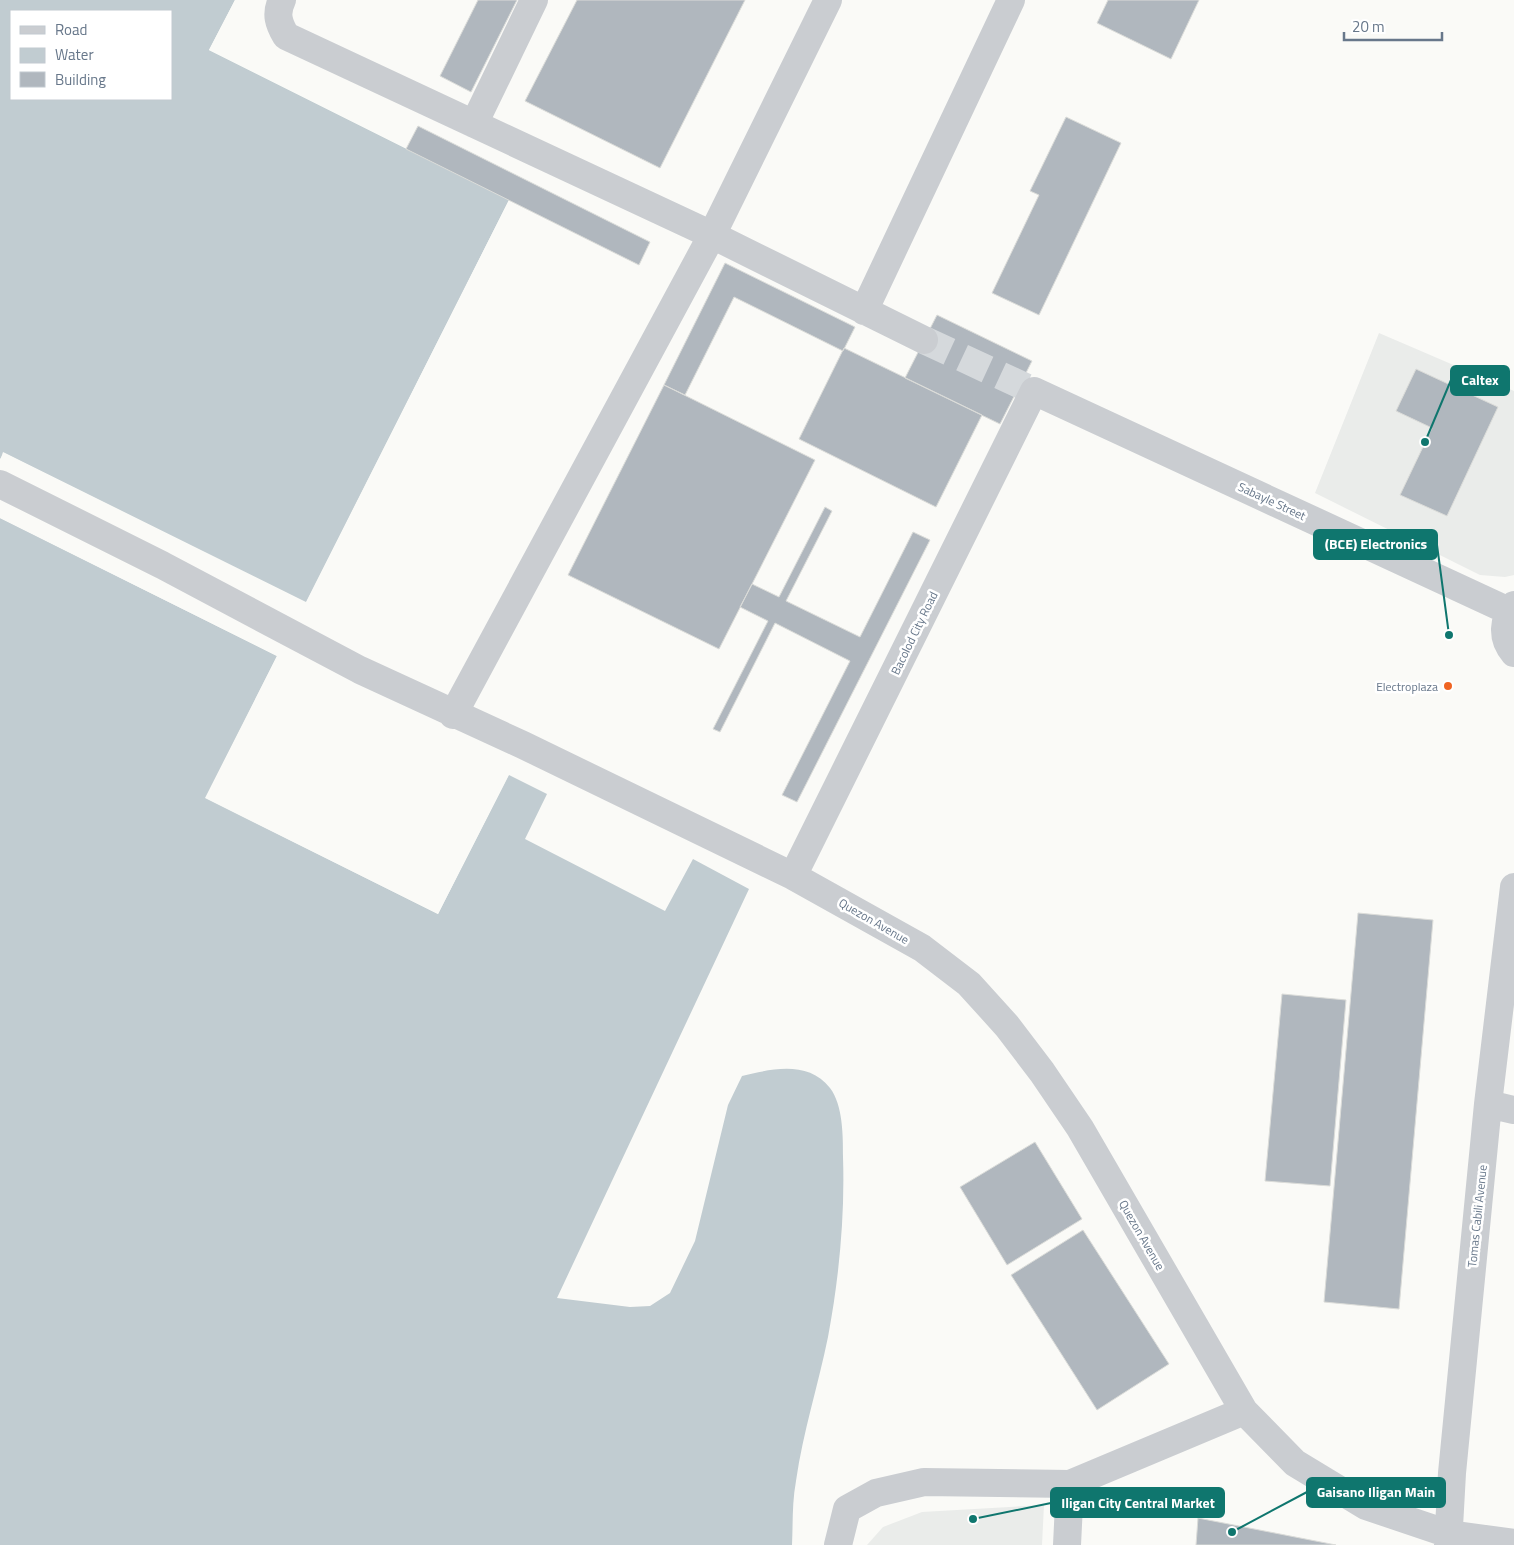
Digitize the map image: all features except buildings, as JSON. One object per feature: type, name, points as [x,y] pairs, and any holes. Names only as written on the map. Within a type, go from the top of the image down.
[{"type":"street","points":[[282,0],[278,8],[278,23],[286,36],[712,236],[924,340]]},
{"type":"street","points":[[474,124],[534,0]]},
{"type":"street","points":[[454,715],[712,236],[828,0]]},
{"type":"street","points":[[864,311],[1011,0]]},
{"type":"street","name":"Sabayle Street","points":[[1034,391],[1512,608]]},
{"type":"street","name":"Bacolod City Road","points":[[794,876],[1034,391]]},
{"type":"street","name":"Quezon Avenue","points":[[0,484],[162,565],[360,670],[454,715],[523,745],[794,876],[922,948],[969,984],[1008,1026],[1080,1128],[1244,1411],[1295,1463],[1366,1506],[1448,1539],[1514,1543]]},
{"type":"street","points":[[1512,608],[1504,632],[1506,642],[1514,653]]},
{"type":"street","name":"Tomas Cabili Avenue","points":[[1448,1539],[1488,1104],[1514,887]]},
{"type":"street","points":[[1488,1104],[1514,1110]]},
{"type":"street","points":[[838,1545],[847,1509],[876,1493],[924,1482],[1070,1484],[1244,1411]]},
{"type":"street","points":[[1067,1545],[1070,1484]]},
{"type":"shaded area","points":[[1379,333],[1514,391],[1514,575],[1505,577],[1480,575],[1315,493]]},
{"type":"shaded area","points":[[1044,1505],[1042,1545],[867,1545],[883,1527],[922,1512]]},
{"type":"water","points":[[0,0],[235,0],[209,50],[509,200],[306,603],[4,453],[0,459]]},
{"type":"water","points":[[0,518],[277,656],[206,798],[438,914],[509,775],[547,794],[525,839],[665,911],[693,859],[749,889],[557,1298],[630,1307],[650,1306],[670,1293],[695,1241],[728,1105],[742,1076],[777,1069],[800,1070],[811,1073],[821,1079],[830,1088],[838,1103],[842,1130],[843,1202],[840,1247],[828,1337],[796,1481],[792,1545],[0,1545]]},
{"type":"pier","points":[[235,0],[237,0],[213,49],[510,197],[511,201],[306,605],[4,456],[0,461],[3,452],[306,602],[509,200],[209,50]]},
{"type":"pier","points":[[0,515],[279,654],[209,797],[437,911],[506,774],[510,772],[438,914],[205,798],[277,656],[0,518]]},
{"type":"tunnel","points":[[924,340],[1034,391]]},
{"type":"place","name":"Caltex","points":[[1425,442]]},
{"type":"place","name":"(BCE) Electronics","points":[[1449,635]]},
{"type":"place","name":"Electroplaza","points":[[1448,686]]},
{"type":"place","name":"Iligan City Central Market","points":[[973,1519]]},
{"type":"place","name":"Gaisano Iligan Main","points":[[1232,1532]]}]
